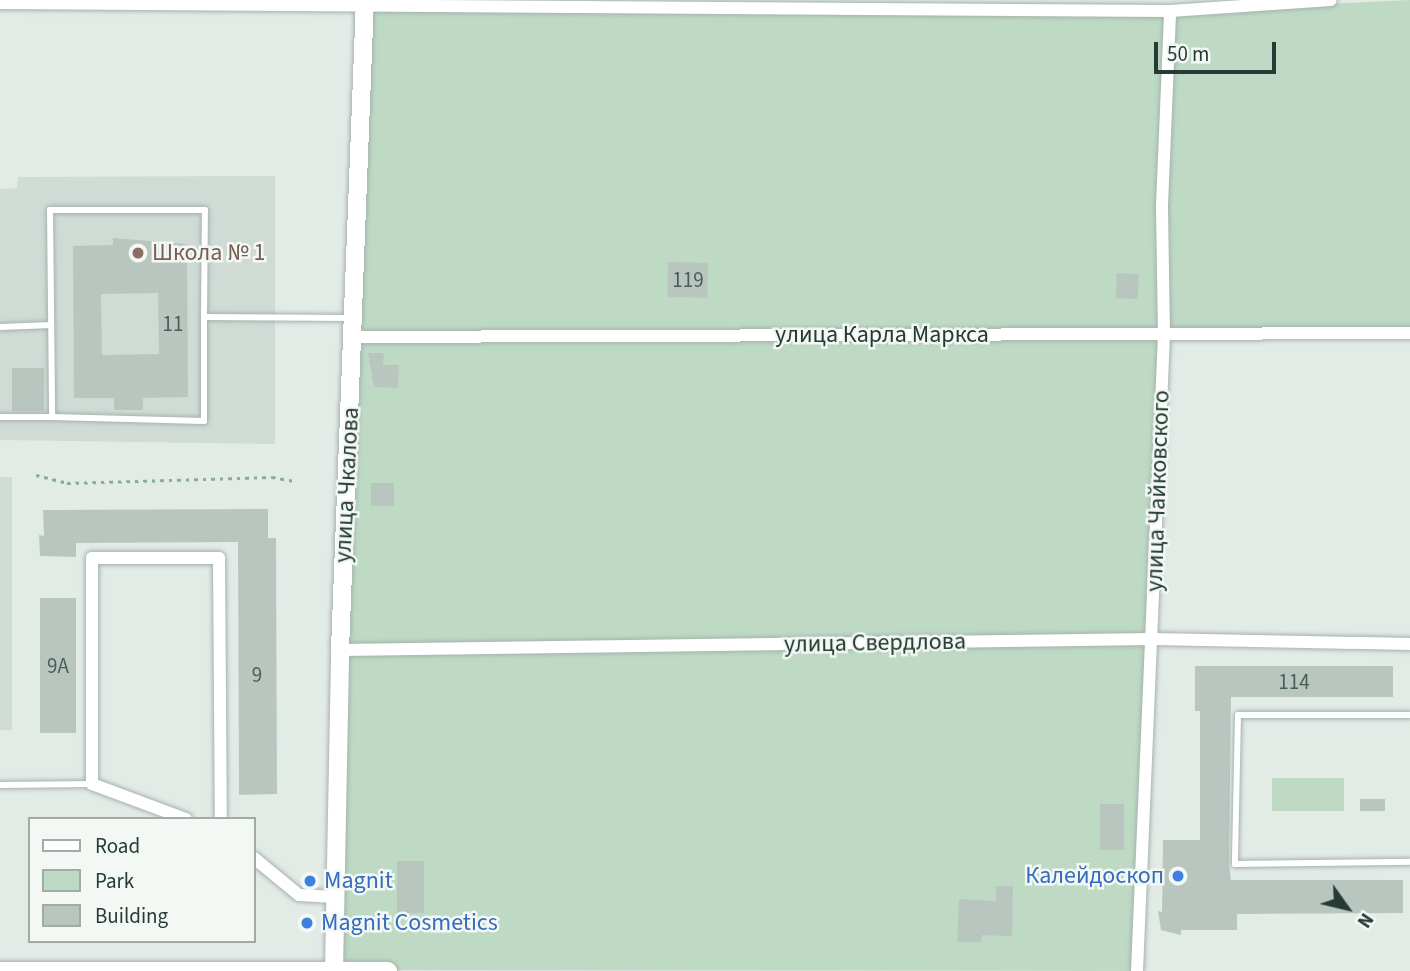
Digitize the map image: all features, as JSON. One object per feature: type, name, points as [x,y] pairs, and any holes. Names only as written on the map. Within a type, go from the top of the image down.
[{"type":"street","points":[[0,4],[365,2],[1170,11],[1331,0]]},
{"type":"street","name":"улица Чкалова","points":[[334,970],[340,650],[365,2]]},
{"type":"street","name":"улица Чайковского","points":[[1137,971],[1164,335],[1162,205],[1170,11]]},
{"type":"street","name":"улица Карла Маркса","points":[[353,337],[1410,333]]},
{"type":"street","points":[[181,817],[92,784],[92,558],[219,558],[222,817]]},
{"type":"street","name":"улица Свердлова","points":[[340,650],[1153,639],[1410,644]]},
{"type":"street","points":[[256,860],[299,895],[335,897]]},
{"type":"street","points":[[0,971],[388,971]]},
{"type":"lane","points":[[0,417],[204,421],[205,210],[50,210],[52,417]]},
{"type":"lane","points":[[204,317],[354,318]]},
{"type":"lane","points":[[0,327],[51,325]]},
{"type":"lane","points":[[1410,715],[1238,715],[1235,864],[1410,862]]},
{"type":"lane","points":[[0,785],[92,784]]},
{"type":"path","points":[[36,475],[67,483],[272,477],[295,481]]},
{"type":"shaded area","name":"Школа № 1","points":[[275,176],[275,444],[0,440],[0,189],[17,188],[18,177]]},
{"type":"shaded area","points":[[0,477],[12,477],[12,730],[0,730]]},
{"type":"green space","points":[[1410,0],[1410,333],[1164,335],[1137,971],[334,970],[365,3],[1170,11]]},
{"type":"green space","points":[[1272,778],[1344,778],[1344,811],[1272,811]]},
{"type":"building","points":[[113,238],[187,244],[188,397],[143,398],[143,410],[114,410],[114,398],[74,398],[73,246],[113,245]],"holes":[[[158,293],[159,354],[102,355],[101,294]]]},
{"type":"building","points":[[668,262],[708,263],[707,298],[667,297]]},
{"type":"building","points":[[1117,273],[1139,274],[1138,299],[1116,298]]},
{"type":"building","points":[[368,353],[384,353],[383,365],[399,365],[398,388],[374,387]]},
{"type":"building","points":[[12,368],[44,368],[44,411],[12,411]]},
{"type":"building","points":[[371,483],[394,483],[394,506],[371,506]]},
{"type":"building","points":[[268,509],[268,538],[276,538],[277,794],[239,795],[238,542],[76,543],[76,557],[40,556],[39,535],[44,536],[43,510]]},
{"type":"building","points":[[40,598],[76,598],[76,733],[40,733]]},
{"type":"building","points":[[1195,666],[1393,666],[1393,697],[1231,697],[1229,864],[1231,880],[1403,880],[1403,913],[1237,914],[1237,930],[1181,930],[1181,935],[1161,930],[1158,911],[1162,912],[1163,840],[1200,840],[1200,711],[1195,711]]},
{"type":"building","points":[[1360,799],[1385,799],[1385,811],[1360,811]]},
{"type":"building","points":[[1100,804],[1124,804],[1124,850],[1100,850]]},
{"type":"building","points":[[397,861],[424,861],[424,913],[397,913]]},
{"type":"building","points":[[996,886],[1013,886],[1012,936],[982,935],[981,942],[957,942],[959,899],[996,901]]},
{"type":"place","name":"Школа № 1","points":[[138,253]]},
{"type":"place","name":"Калейдоскоп","points":[[1178,876]]},
{"type":"place","name":"Magnit","points":[[310,881]]},
{"type":"place","name":"Magnit Cosmetics","points":[[307,923]]}]
